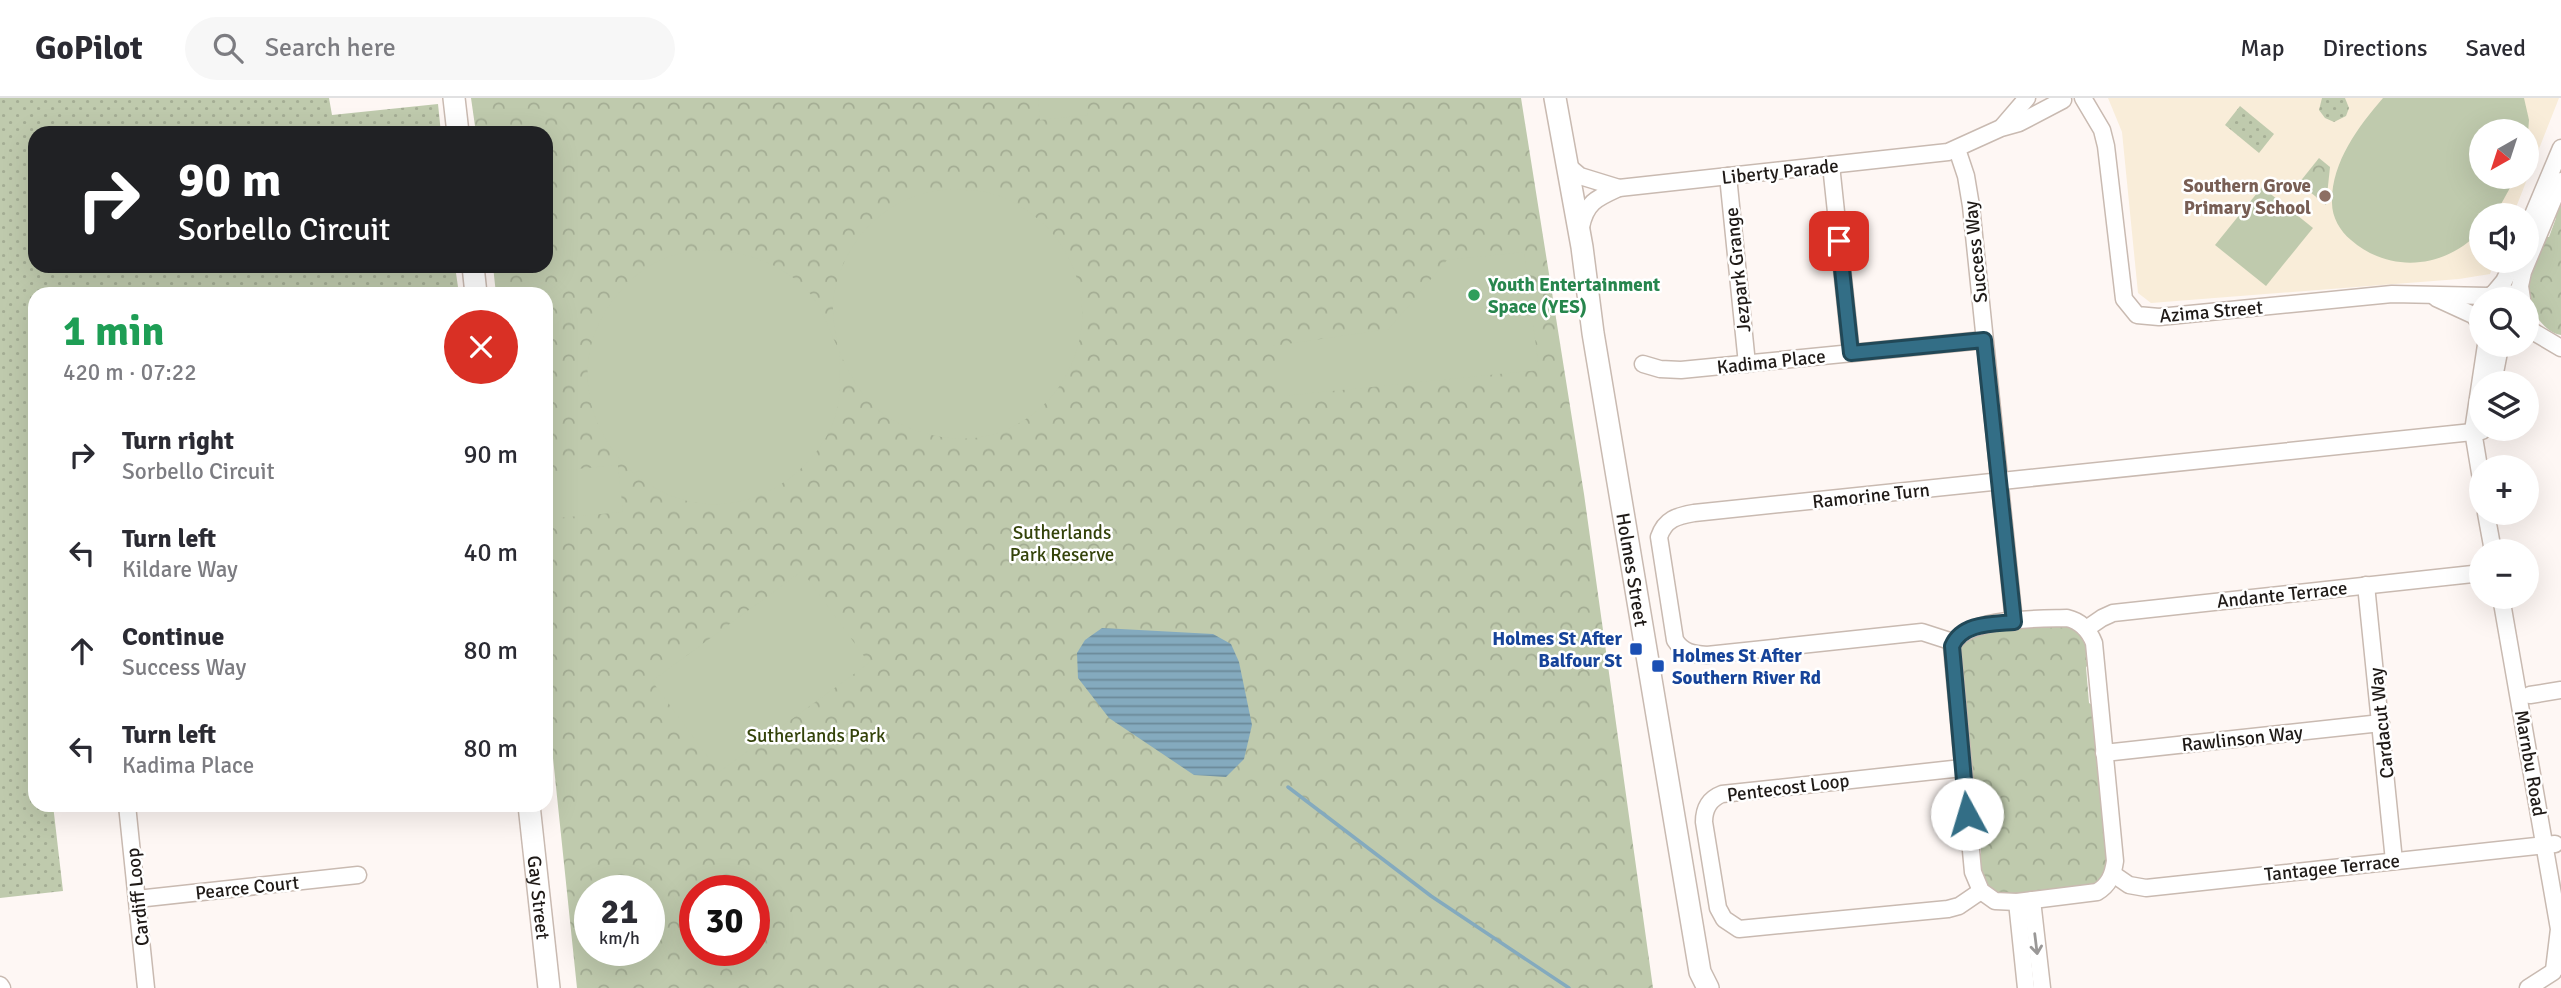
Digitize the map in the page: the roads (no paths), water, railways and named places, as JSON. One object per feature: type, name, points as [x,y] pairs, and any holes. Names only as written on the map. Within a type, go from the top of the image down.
[{"type":"main road","points":[[454,98],[457,126]]},
{"type":"main road","name":"Holmes Street","points":[[1554,98],[1579,233],[1593,333],[1701,983]]},
{"type":"main road","name":"Holmes Street","points":[[1554,98],[1552,133],[1567,214],[1570,249],[1593,333]]},
{"type":"main road","name":"Gay Street","points":[[530,812],[549,988]]},
{"type":"street","name":"Liberty Parade","points":[[2001,128],[2027,98]]},
{"type":"street","name":"Azima Street","points":[[2083,98],[2102,130],[2106,146],[2124,299],[2137,315],[2159,317],[2392,294],[2430,295]]},
{"type":"street","name":"Liberty Parade","points":[[1579,233],[1583,213],[1589,205],[1619,188],[1938,154],[1957,149],[2001,128],[2019,123],[2063,99]]},
{"type":"street","points":[[2538,203],[2561,148]]},
{"type":"street","name":"Success Way","points":[[1957,149],[1967,180],[2014,622]]},
{"type":"street","points":[[1567,165],[1580,176],[1619,188]]},
{"type":"street","points":[[1831,165],[1851,353]]},
{"type":"street","name":"Jezpark Grange","points":[[1728,176],[1747,364]]},
{"type":"street","points":[[2520,287],[2561,181]]},
{"type":"street","points":[[2430,295],[2469,298]]},
{"type":"street","points":[[2430,295],[2469,313]]},
{"type":"street","points":[[2539,335],[2561,348]]},
{"type":"street","name":"Kadima Place","points":[[1643,363],[1660,369],[1681,370],[1984,340]]},
{"type":"street","name":"Ramorine Turn","points":[[1953,642],[1922,632],[1707,655],[1692,654],[1682,649],[1675,640],[1659,537],[1672,518],[1694,513],[2469,431]]},
{"type":"street","name":"Andante Terrace","points":[[2086,629],[2113,613],[2469,574]]},
{"type":"street","name":"Cardacut Way","points":[[2366,585],[2395,861]]},
{"type":"street","name":"Marnbu Road","points":[[2503,609],[2561,888]]},
{"type":"street","name":"Marnbu Road","points":[[2513,609],[2530,695],[2550,844],[2559,929],[2555,973]]},
{"type":"street","points":[[2073,619],[2086,629],[2094,643],[2115,861],[2108,884],[2097,892],[2024,901],[1995,901],[1981,891],[1973,872],[1951,652],[1953,642],[1970,628],[2014,622],[2073,619]]},
{"type":"street","points":[[2530,695],[2561,691]]},
{"type":"street","name":"Rawlinson Way","points":[[2104,753],[2381,723]]},
{"type":"street","name":"Pentecost Loop","points":[[1962,768],[1722,794],[1714,797],[1706,808],[1704,822],[1718,908],[1724,919],[1739,929],[1948,909],[1959,906],[1981,891]]},
{"type":"street","name":"Cardiff Loop","points":[[128,812],[146,988]]},
{"type":"street","name":"Tantagee Terrace","points":[[2113,874],[2129,885],[2146,888],[2550,844]]},
{"type":"street","name":"Pearce Court","points":[[137,899],[358,875]]},
{"type":"street","points":[[2024,901],[2026,988]]},
{"type":"street","points":[[2024,901],[2042,988]]},
{"type":"street","points":[[2528,988],[2555,973]]},
{"type":"water","points":[[1102,628],[1213,634],[1231,644],[1239,662],[1252,725],[1244,759],[1226,777],[1194,775],[1109,718],[1078,678],[1077,653],[1085,640]]},
{"type":"waterway","points":[[1288,787],[1431,896],[1569,988]]},
{"type":"place","name":"Southern Grove Primary School","points":[[2325,196]]},
{"type":"place","name":"Youth Entertainment Space (YES)","points":[[1474,295]]},
{"type":"place","name":"Holmes St After Balfour St","points":[[1636,649]]},
{"type":"place","name":"Holmes St After Southern River Rd","points":[[1658,666]]},
{"type":"park label","name":"Sutherlands Park Reserve","points":[[1062,543]]},
{"type":"park label","name":"Sutherlands Park","points":[[816,735]]}]
